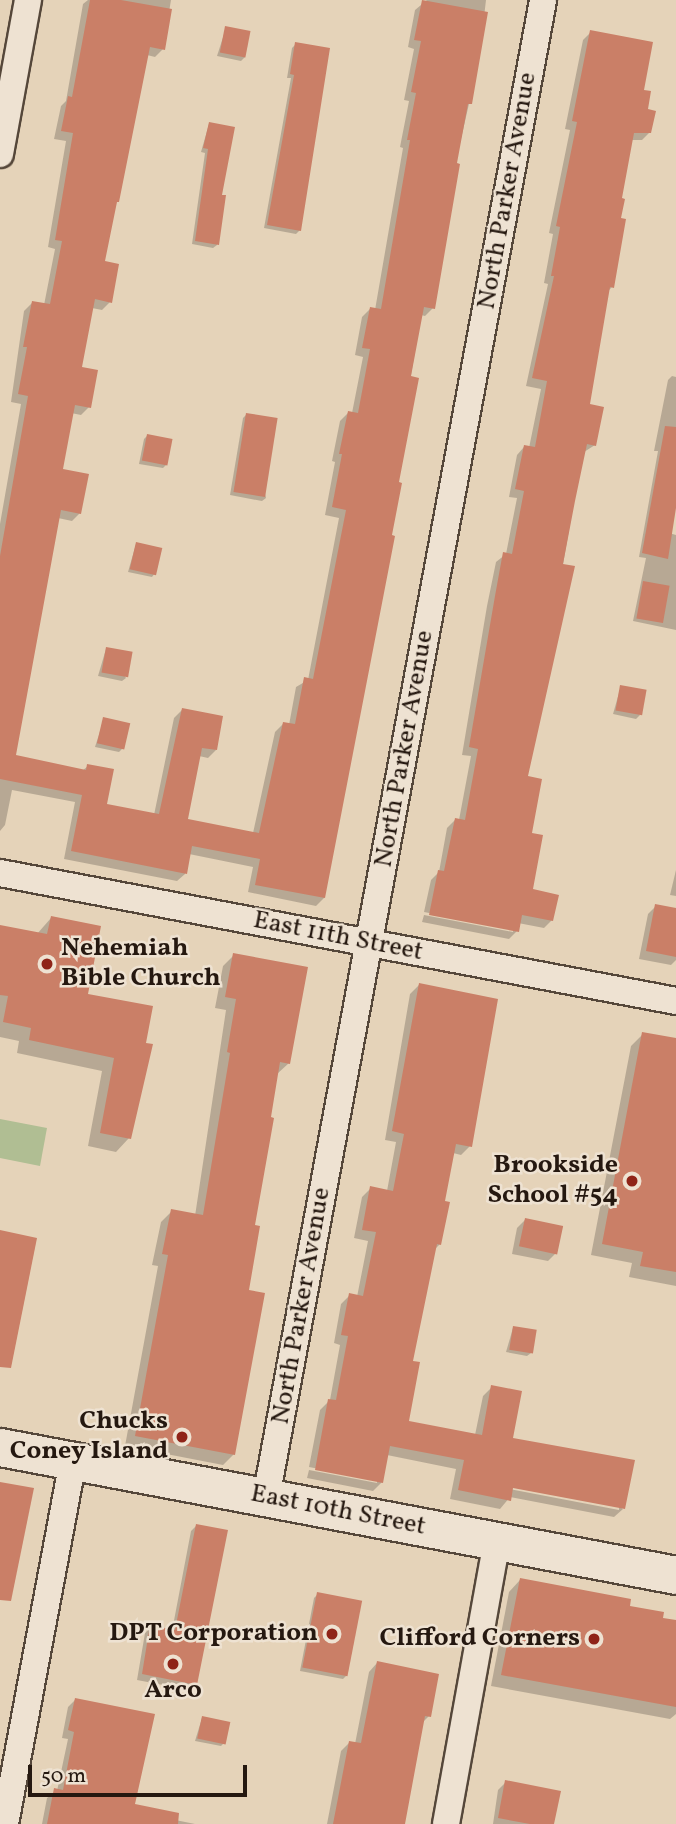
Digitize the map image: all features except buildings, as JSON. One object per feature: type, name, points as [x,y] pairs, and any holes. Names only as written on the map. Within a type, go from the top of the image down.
[{"type":"main road","name":"East 10th Street","points":[[0,1447],[676,1575]]},
{"type":"street","points":[[0,154],[28,0]]},
{"type":"street","name":"North Parker Avenue","points":[[266,1498],[543,0]]},
{"type":"street","name":"East 11th Street","points":[[0,873],[676,1001]]},
{"type":"street","points":[[5,1824],[73,1462]]},
{"type":"street","points":[[446,1824],[497,1541]]},
{"type":"green space","points":[[0,1119],[47,1128],[40,1166],[0,1158]]},
{"type":"place","name":"Nehemiah Bible Church","points":[[47,964]]},
{"type":"place","name":"Brookside School #54","points":[[632,1181]]},
{"type":"place","name":"Chucks Coney Island","points":[[182,1437]]},
{"type":"place","name":"DPT Corporation","points":[[332,1634]]},
{"type":"place","name":"Clifford Corners","points":[[594,1639]]},
{"type":"place","name":"Arco","points":[[173,1664]]}]
